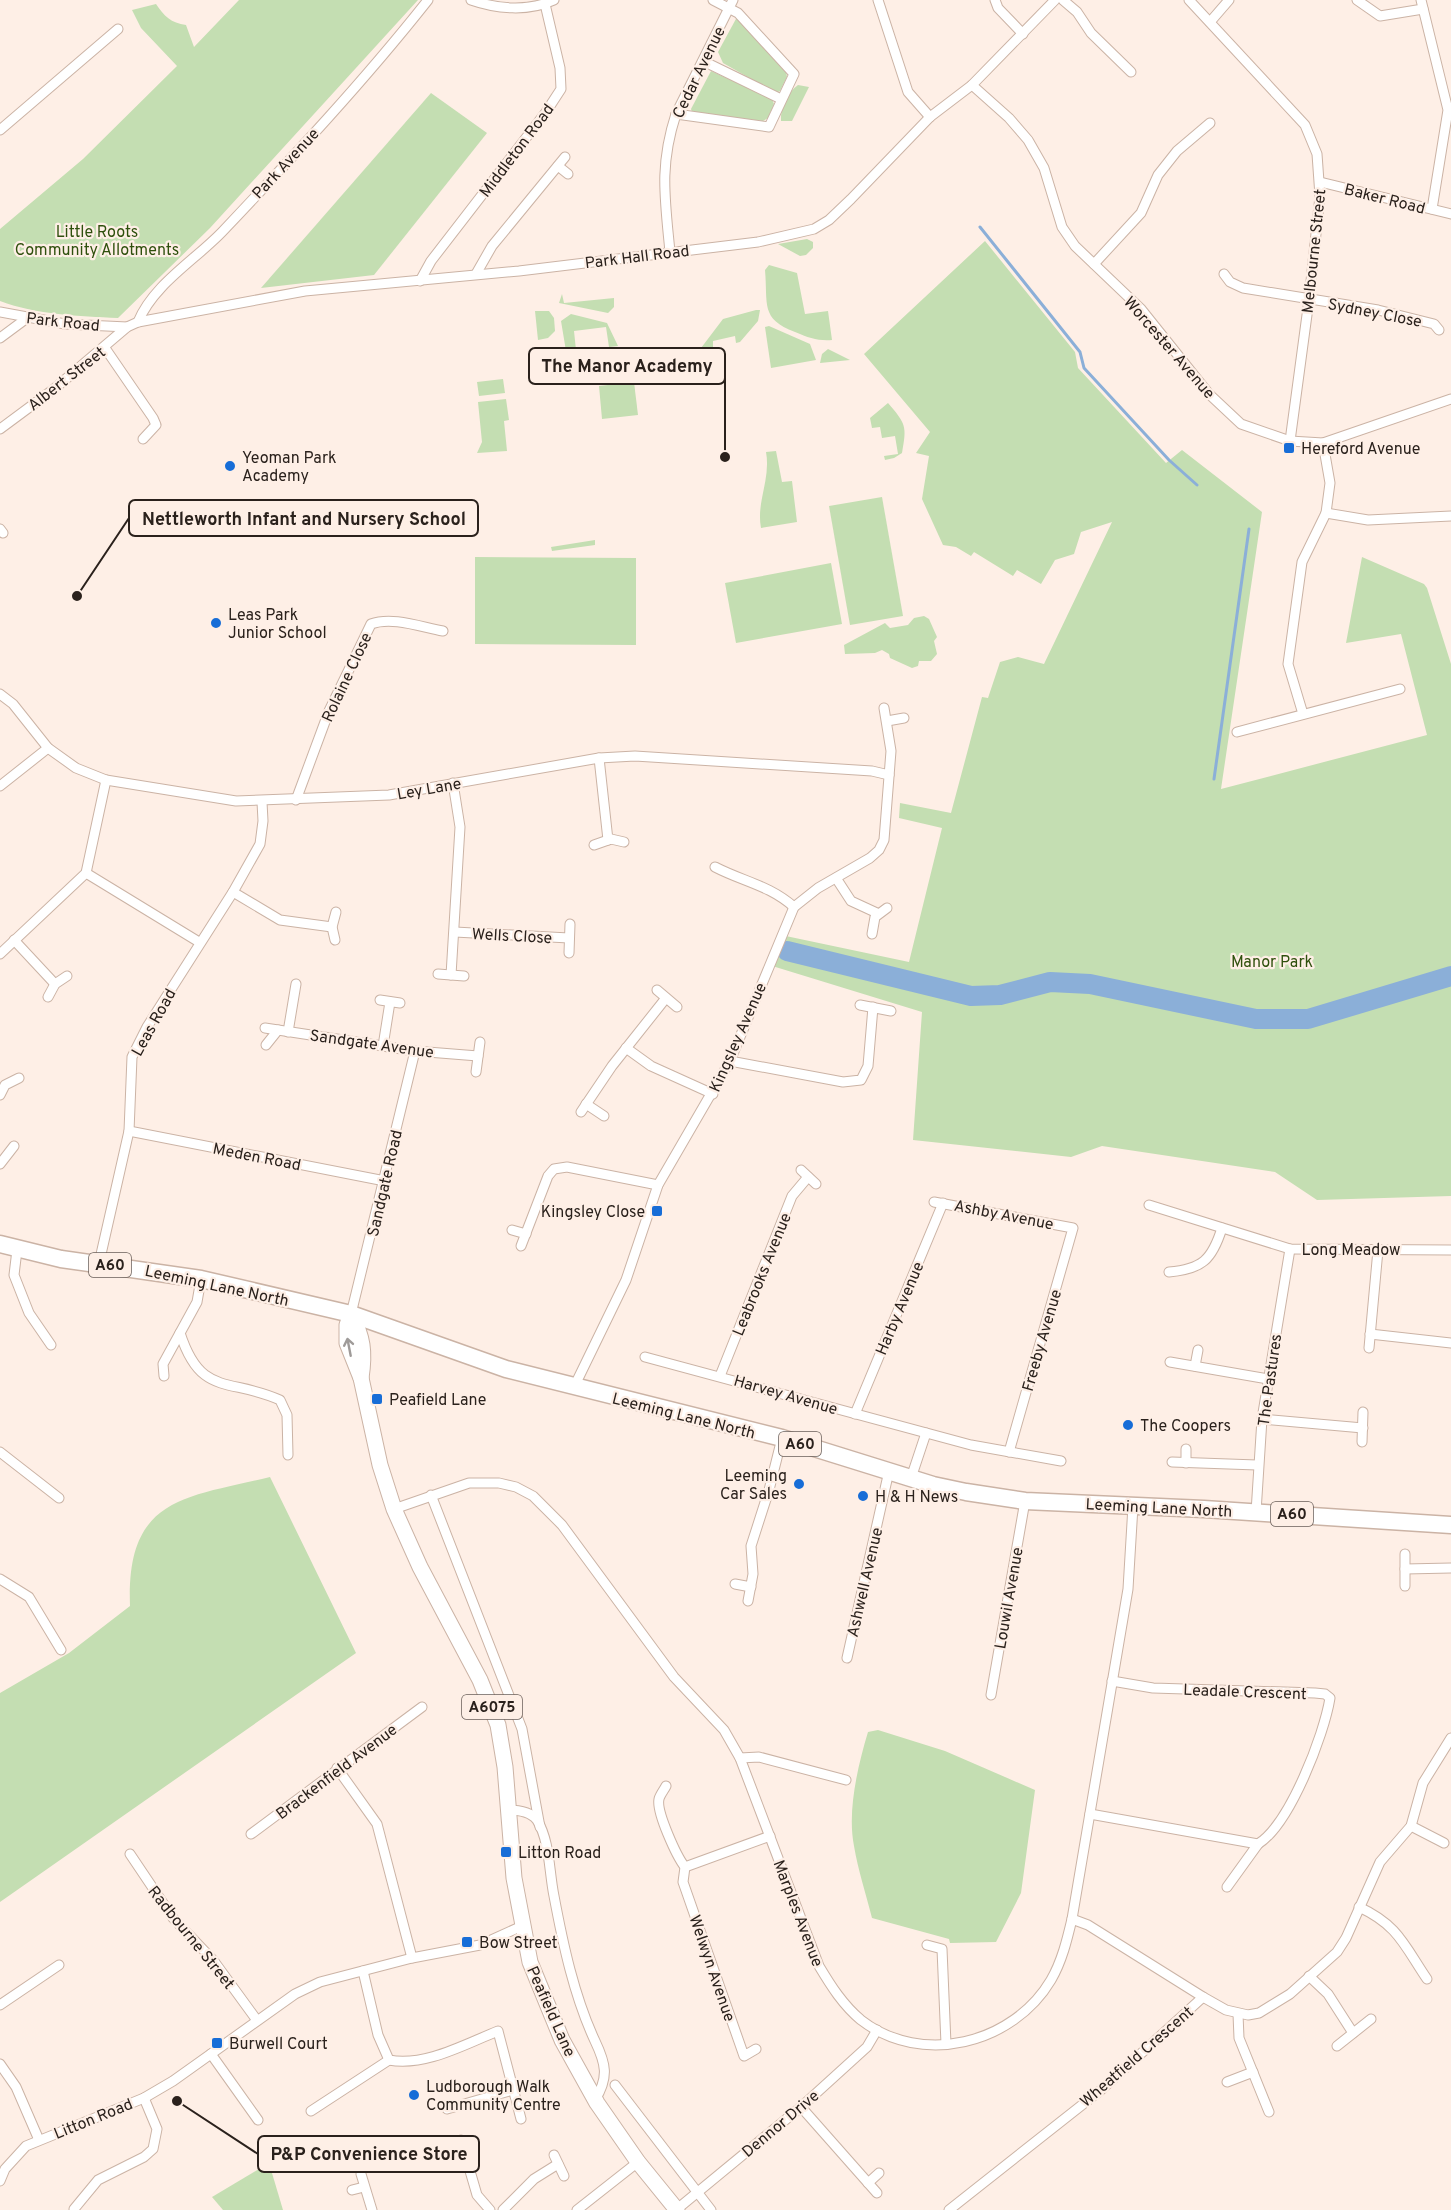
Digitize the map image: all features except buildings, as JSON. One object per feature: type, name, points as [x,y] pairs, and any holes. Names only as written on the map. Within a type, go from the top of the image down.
[{"type":"highway","name":"Leeming Lane North","points":[[0,1244],[61,1259],[201,1279],[351,1314],[506,1369],[574,1388],[782,1438],[910,1478],[966,1492],[1025,1501],[1256,1512],[1451,1525]]},
{"type":"main road","name":"Peafield Lane","points":[[351,1314],[347,1325],[347,1343],[361,1377],[380,1465],[394,1509],[420,1568],[491,1703],[502,1744],[514,1878],[530,1962],[546,2005],[595,2100],[638,2162],[677,2210]]},
{"type":"street","name":"Park Avenue","points":[[132,324],[151,299],[236,217],[349,95],[428,0]]},
{"type":"street","points":[[471,0],[507,8],[549,2]]},
{"type":"street","points":[[676,114],[770,127],[794,74],[731,4],[713,0]]},
{"type":"street","points":[[878,0],[908,92],[930,117]]},
{"type":"street","points":[[995,0],[998,8],[1023,34]]},
{"type":"street","name":"Park Hall Road","points":[[132,324],[305,291],[420,281],[758,242],[814,229],[829,220],[851,199],[930,117],[972,85],[1055,0]]},
{"type":"street","points":[[1063,0],[1077,12],[1091,33],[1131,72]]},
{"type":"street","name":"Melbourne Street","points":[[1189,0],[1305,125],[1317,154],[1320,182],[1309,300],[1290,441]]},
{"type":"street","points":[[1210,22],[1229,0]]},
{"type":"street","points":[[1357,0],[1380,16],[1422,4],[1448,110],[1432,209]]},
{"type":"street","name":"Middleton Road","points":[[420,281],[431,261],[546,112],[561,89],[560,68],[549,2]]},
{"type":"street","name":"Cedar Avenue","points":[[670,252],[663,170],[676,114],[731,4]]},
{"type":"street","points":[[0,130],[118,29]]},
{"type":"street","points":[[703,61],[781,99]]},
{"type":"street","name":"Worcester Avenue","points":[[972,85],[1009,118],[1028,140],[1044,168],[1062,227],[1075,246],[1141,309],[1209,394],[1241,424],[1290,441],[1323,443],[1451,399]]},
{"type":"street","points":[[1094,264],[1141,213],[1158,176],[1177,151],[1210,123]]},
{"type":"street","points":[[476,274],[492,246],[565,157]]},
{"type":"street","points":[[558,166],[568,174]]},
{"type":"street","name":"Baker Road","points":[[1320,182],[1451,214]]},
{"type":"street","name":"Sydney Close","points":[[1224,274],[1230,282],[1243,288],[1378,310],[1434,324],[1439,330]]},
{"type":"street","name":"Park Road","points":[[0,312],[65,324],[132,324]]},
{"type":"street","points":[[0,338],[27,318]]},
{"type":"street","name":"Albert Street","points":[[0,429],[105,348],[132,324]]},
{"type":"street","points":[[105,348],[156,425],[143,439]]},
{"type":"street","points":[[1303,714],[1288,664],[1302,562],[1326,513],[1329,483],[1323,443]]},
{"type":"street","points":[[1326,513],[1368,520],[1451,516]]},
{"type":"street","name":"Rolaine Close","points":[[296,800],[329,711],[370,624],[380,621],[392,622],[443,631]]},
{"type":"street","points":[[1237,732],[1400,689]]},
{"type":"street","name":"Ley Lane","points":[[0,694],[13,704],[48,748],[76,768],[106,780],[236,801],[262,802],[389,795],[598,758],[634,756],[872,771],[889,775]]},
{"type":"street","name":"Kingsley Avenue","points":[[574,1388],[626,1280],[658,1185],[687,1132],[713,1094],[730,1061],[794,907],[810,893],[860,865],[879,850],[886,829],[891,751],[884,708]]},
{"type":"street","points":[[887,721],[904,718]]},
{"type":"street","points":[[0,786],[48,748]]},
{"type":"street","points":[[598,758],[609,840]]},
{"type":"street","points":[[0,954],[86,873],[106,780]]},
{"type":"street","points":[[452,975],[460,827],[453,783]]},
{"type":"street","name":"Leas Road","points":[[99,1263],[129,1131],[130,1076],[137,1044],[199,942],[233,892],[260,844],[263,821],[262,802]]},
{"type":"street","points":[[594,845],[609,840],[624,842]]},
{"type":"street","points":[[715,867],[741,880],[771,889],[794,907]]},
{"type":"street","points":[[86,873],[199,942]]},
{"type":"street","points":[[836,878],[851,901],[877,913]]},
{"type":"street","points":[[233,892],[280,920],[332,927]]},
{"type":"street","points":[[877,913],[887,908]]},
{"type":"street","points":[[335,940],[332,927],[336,912]]},
{"type":"street","points":[[872,934],[877,913]]},
{"type":"street","name":"Wells Close","points":[[568,953],[570,924]]},
{"type":"street","name":"Wells Close","points":[[454,932],[569,938]]},
{"type":"street","points":[[14,940],[55,984]]},
{"type":"street","points":[[438,974],[464,976]]},
{"type":"street","points":[[48,997],[55,984],[67,976]]},
{"type":"street","points":[[266,1045],[283,1031],[296,984]]},
{"type":"street","points":[[657,990],[677,1007]]},
{"type":"street","points":[[604,1116],[583,1108],[626,1048],[666,998]]},
{"type":"street","points":[[383,1046],[390,1002]]},
{"type":"street","points":[[860,1005],[891,1011]]},
{"type":"street","points":[[730,1061],[843,1082],[861,1080],[868,1066],[873,1007]]},
{"type":"street","name":"Sandgate Avenue","points":[[265,1028],[415,1051],[478,1056]]},
{"type":"street","points":[[476,1072],[480,1042]]},
{"type":"street","points":[[626,1048],[651,1066],[713,1094]]},
{"type":"street","name":"Sandgate Road","points":[[351,1314],[415,1051]]},
{"type":"street","points":[[0,1095],[3,1082],[19,1078]]},
{"type":"street","name":"Meden Road","points":[[129,1131],[385,1181]]},
{"type":"street","points":[[0,1164],[14,1146]]},
{"type":"street","points":[[521,1246],[548,1176],[554,1169],[567,1167],[658,1185]]},
{"type":"street","name":"Leabrooks Avenue","points":[[720,1376],[792,1196],[804,1173],[816,1184]]},
{"type":"street","name":"Ashby Avenue","points":[[938,1203],[1073,1228]]},
{"type":"street","name":"Harby Avenue","points":[[855,1414],[938,1203]]},
{"type":"street","name":"Long Meadow","points":[[1149,1205],[1290,1249],[1451,1250]]},
{"type":"street","name":"Freeby Avenue","points":[[1009,1452],[1073,1228]]},
{"type":"street","points":[[1169,1272],[1200,1265],[1212,1255],[1222,1228]]},
{"type":"street","points":[[512,1230],[526,1234]]},
{"type":"street","name":"The Pastures","points":[[1256,1512],[1257,1465],[1262,1419],[1290,1249]]},
{"type":"street","points":[[17,1250],[14,1275],[29,1313],[51,1345]]},
{"type":"street","points":[[1369,1348],[1378,1250]]},
{"type":"street","points":[[164,1376],[163,1364],[197,1302],[201,1279]]},
{"type":"street","points":[[180,1333],[191,1362],[207,1377],[280,1400],[287,1415],[288,1455]]},
{"type":"street","points":[[1370,1334],[1451,1343]]},
{"type":"street","points":[[1195,1366],[1198,1350]]},
{"type":"street","name":"Harvey Avenue","points":[[645,1358],[720,1376],[926,1433],[1061,1461]]},
{"type":"street","points":[[1170,1362],[1268,1379]]},
{"type":"street","points":[[1362,1442],[1363,1412]]},
{"type":"street","points":[[1262,1419],[1363,1428]]},
{"type":"street","points":[[910,1478],[926,1433]]},
{"type":"street","points":[[748,1601],[751,1587],[751,1546],[769,1490],[782,1438]]},
{"type":"street","points":[[1186,1449],[1186,1463]]},
{"type":"street","points":[[0,1452],[58,1498]]},
{"type":"street","points":[[1172,1462],[1257,1465]]},
{"type":"street","name":"Ashwell Avenue","points":[[847,1658],[889,1471]]},
{"type":"street","name":"Marples Avenue","points":[[394,1509],[468,1483],[493,1482],[516,1487],[548,1508],[674,1677],[724,1730],[740,1758],[819,1966],[847,2006],[877,2030],[904,2041],[926,2045],[968,2041],[1003,2029],[1027,2010],[1052,1979],[1063,1954],[1072,1919],[1128,1589],[1133,1506]]},
{"type":"street","points":[[431,1495],[522,1729],[559,1921],[583,2012],[605,2066],[606,2080],[595,2100]]},
{"type":"street","name":"Louwil Avenue","points":[[991,1695],[1025,1501]]},
{"type":"street","points":[[1405,1554],[1405,1586]]},
{"type":"street","points":[[1405,1569],[1451,1568]]},
{"type":"street","points":[[0,1579],[29,1597],[61,1650]]},
{"type":"street","points":[[735,1584],[751,1587]]},
{"type":"street","name":"Leadale Crescent","points":[[1112,1681],[1153,1688],[1315,1693],[1325,1694],[1330,1698],[1299,1790],[1266,1839],[1258,1844]]},
{"type":"street","name":"Brackenfield Avenue","points":[[251,1834],[422,1707]]},
{"type":"street","points":[[1203,1997],[1226,2010],[1238,2013],[1259,2013],[1271,2007],[1337,1952],[1346,1938],[1380,1862],[1411,1826],[1424,1783],[1451,1738]]},
{"type":"street","points":[[740,1758],[759,1757],[846,1780]]},
{"type":"street","points":[[337,1768],[377,1824],[412,1958]]},
{"type":"street","name":"Welwyn Avenue","points":[[666,1786],[659,1800],[661,1812],[685,1867],[683,1882],[744,2056],[756,2049]]},
{"type":"street","points":[[508,1809],[534,1816],[540,1827]]},
{"type":"street","points":[[1090,1814],[1258,1844],[1227,1887]]},
{"type":"street","points":[[1411,1826],[1444,1843]]},
{"type":"street","points":[[685,1867],[770,1836]]},
{"type":"street","name":"Radbourne Street","points":[[129,1854],[172,1918],[213,1960],[256,2019]]},
{"type":"street","points":[[1359,1907],[1383,1918],[1427,1979]]},
{"type":"street","name":"Wheatfield Crescent","points":[[949,2210],[1101,2090],[1203,1997],[1088,1925],[1072,1919]]},
{"type":"street","name":"Litton Road","points":[[0,2181],[14,2157],[39,2140],[144,2098],[295,1994],[320,1982],[412,1958],[480,1945],[522,1926]]},
{"type":"street","points":[[927,1945],[942,1949],[946,2044]]},
{"type":"street","points":[[0,2005],[58,1965]]},
{"type":"street","points":[[363,1971],[378,2035],[388,2060]]},
{"type":"street","points":[[1310,1976],[1328,1994],[1353,2033]]},
{"type":"street","points":[[1238,2013],[1239,2037],[1269,2112]]},
{"type":"street","points":[[1337,2046],[1371,2019]]},
{"type":"street","name":"Dennor Drive","points":[[677,2210],[801,2107],[867,2047],[877,2030]]},
{"type":"street","points":[[311,2110],[388,2060],[403,2063],[464,2047],[498,2031],[521,2119]]},
{"type":"street","points":[[211,2054],[258,2120]]},
{"type":"street","points":[[0,2064],[16,2087],[39,2140]]},
{"type":"street","points":[[1227,2082],[1253,2072]]},
{"type":"street","points":[[615,2085],[711,2210]]},
{"type":"street","points":[[447,2109],[513,2090]]},
{"type":"street","points":[[74,2209],[98,2180],[144,2157],[153,2149],[157,2129],[144,2098]]},
{"type":"street","points":[[801,2107],[877,2193]]},
{"type":"street","points":[[461,2140],[477,2194],[490,2210]]},
{"type":"street","points":[[465,2155],[476,2151]]},
{"type":"street","points":[[503,2210],[556,2160],[564,2176]]},
{"type":"street","points":[[577,2210],[638,2162]]},
{"type":"street","points":[[868,2183],[879,2173]]},
{"type":"street","points":[[361,2174],[372,2210]]},
{"type":"street","points":[[352,2190],[364,2187]]},
{"type":"green space","name":"Little Roots Community Allotments","points":[[239,0],[418,0],[210,228],[118,318],[43,312],[0,301],[0,229],[83,159],[177,66],[141,28],[132,10],[156,4],[168,18],[186,25],[194,47]]},
{"type":"green space","points":[[737,17],[786,71],[787,77],[780,91],[776,93],[723,63],[718,52]]},
{"type":"green space","points":[[711,71],[772,99],[774,104],[768,118],[763,121],[692,112],[691,109]]},
{"type":"green space","points":[[798,85],[809,87],[792,121],[781,121],[785,101]]},
{"type":"green space","points":[[431,93],[487,133],[374,275],[261,288]]},
{"type":"green space","points":[[807,239],[813,242],[813,248],[806,255],[800,256],[778,244]]},
{"type":"green space","name":"Manor Park","points":[[985,241],[1075,352],[1078,368],[1166,463],[1182,450],[1262,512],[1221,789],[1427,735],[1401,634],[1346,643],[1362,557],[1424,584],[1427,588],[1451,664],[1451,1196],[1317,1200],[1275,1172],[1102,1146],[1071,1157],[913,1140],[922,1012],[769,965],[781,935],[909,962],[942,828],[899,818],[900,803],[951,813],[982,697],[988,698],[1000,662],[1018,657],[1044,664],[1112,522],[1081,532],[1074,554],[1055,560],[1041,584],[1017,570],[1013,576],[974,552],[971,556],[956,547],[943,545],[922,499],[929,456],[916,453],[930,432],[864,354]]},
{"type":"green space","points":[[769,265],[797,273],[805,314],[828,311],[832,340],[809,337],[776,322],[768,309],[767,301],[765,270]]},
{"type":"green space","points":[[562,294],[564,303],[614,298],[614,307],[608,313],[559,303]]},
{"type":"green space","points":[[760,310],[758,321],[740,342],[736,343],[735,336],[713,341],[713,349],[698,352],[723,319]]},
{"type":"green space","points":[[535,311],[549,311],[554,318],[555,331],[548,338],[538,340]]},
{"type":"green space","points":[[571,314],[607,323],[618,346],[609,347],[606,327],[574,331],[576,350],[566,351],[561,321]]},
{"type":"green space","points":[[769,326],[810,344],[816,360],[771,368],[765,327]]},
{"type":"green space","points":[[828,349],[850,360],[820,363],[822,354]]},
{"type":"green space","points":[[503,379],[505,393],[479,396],[477,382]]},
{"type":"green space","points":[[634,382],[638,415],[602,419],[599,386]]},
{"type":"green space","points":[[506,399],[509,420],[504,421],[507,451],[477,453],[482,442],[478,402]]},
{"type":"green space","points":[[888,403],[902,421],[905,431],[902,453],[885,460],[884,456],[898,454],[895,436],[882,438],[880,427],[872,428],[870,418]]},
{"type":"green space","points":[[776,451],[782,482],[792,481],[797,522],[761,528],[760,509],[767,472],[766,452]]},
{"type":"green space","points":[[882,497],[903,616],[850,625],[829,506]]},
{"type":"green space","points":[[595,540],[595,545],[552,551],[551,547]]},
{"type":"green space","points":[[475,557],[636,558],[636,645],[475,644]]},
{"type":"green space","points":[[831,563],[842,624],[736,643],[725,583]]},
{"type":"green space","points":[[924,616],[929,619],[937,637],[934,641],[937,654],[931,661],[919,661],[918,666],[912,668],[890,658],[889,654],[882,650],[875,653],[845,654],[844,645],[885,623],[890,628],[908,625],[914,618]]},
{"type":"green space","points":[[270,1477],[356,1653],[0,1902],[0,1693],[69,1653],[130,1606],[131,1570],[138,1543],[150,1523],[166,1508],[187,1498]]},
{"type":"green space","points":[[878,1730],[945,1751],[1035,1790],[1021,1893],[996,1942],[950,1943],[949,1939],[872,1918],[856,1855],[852,1818],[857,1773],[868,1732]]},
{"type":"green space","points":[[269,2163],[283,2210],[223,2210],[212,2197]]},
{"type":"waterway","points":[[980,227],[1080,352],[1084,368],[1169,460],[1197,485]]},
{"type":"waterway","points":[[1214,779],[1249,529]]},
{"type":"waterway","points":[[787,951],[971,996],[1000,995],[1050,982],[1090,984],[1256,1019],[1308,1019],[1451,976]]},
{"type":"place","name":"Hereford Avenue","points":[[1289,448]]},
{"type":"place","name":"The Manor Academy","points":[[725,457]]},
{"type":"place","name":"Yeoman Park Academy","points":[[230,466]]},
{"type":"place","name":"Nettleworth Infant and Nursery School","points":[[77,596]]},
{"type":"place","name":"Leas Park Junior School","points":[[216,623]]},
{"type":"place","name":"Kingsley Close","points":[[657,1211]]},
{"type":"place","name":"Peafield Lane","points":[[377,1399]]},
{"type":"place","name":"The Coopers","points":[[1128,1425]]},
{"type":"place","name":"Leeming Car Sales","points":[[799,1484]]},
{"type":"place","name":"H & H News","points":[[863,1496]]},
{"type":"place","name":"Litton Road","points":[[506,1852]]},
{"type":"place","name":"Bow Street","points":[[467,1942]]},
{"type":"place","name":"Burwell Court","points":[[217,2043]]},
{"type":"place","name":"Ludborough Walk Community Centre","points":[[414,2095]]},
{"type":"place","name":"P&P Convenience Store","points":[[177,2101]]}]
